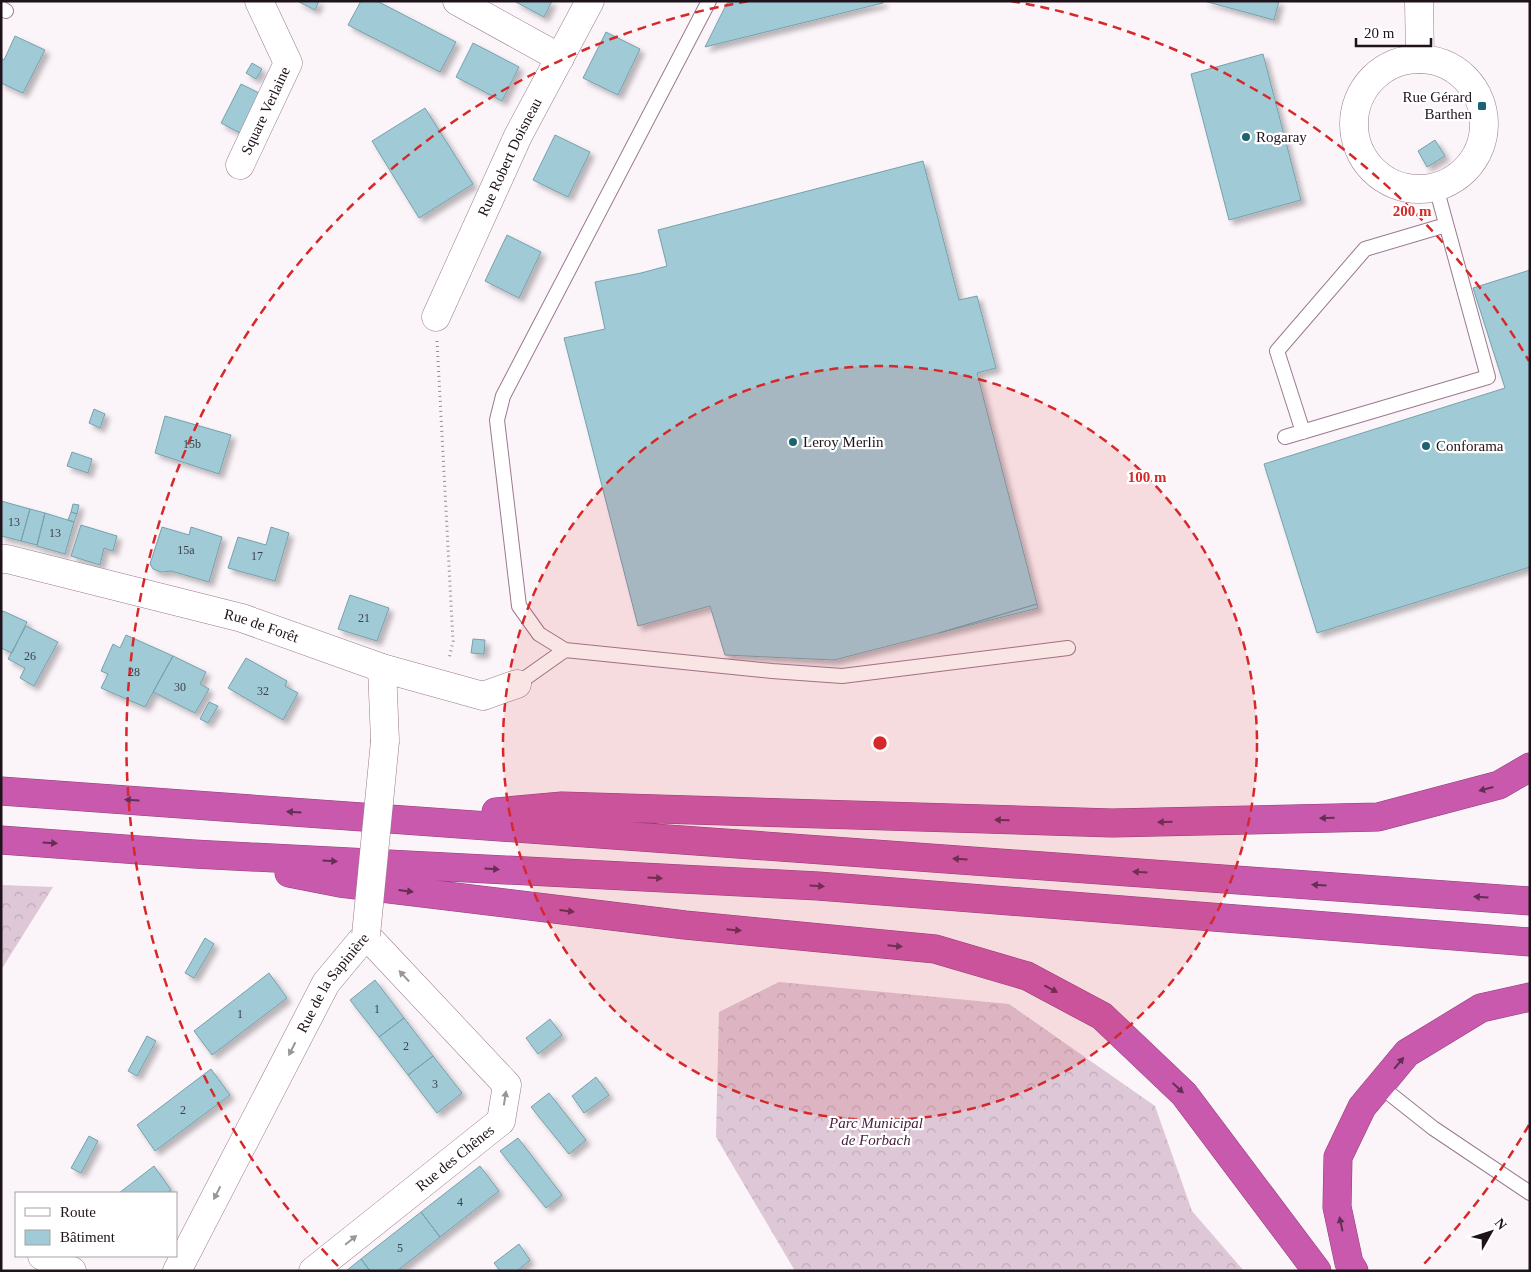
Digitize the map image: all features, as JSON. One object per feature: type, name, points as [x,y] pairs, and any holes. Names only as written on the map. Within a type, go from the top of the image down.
[{"type":"highway","points":[[413,819],[562,806],[1112,823],[1378,817],[1499,785],[1530,767]]},
{"type":"highway","points":[[1,791],[413,819],[1530,901]]},
{"type":"highway","points":[[1,840],[194,854],[818,886],[1530,942]]},
{"type":"highway","points":[[194,854],[340,883],[685,925],[935,950],[1027,976],[1102,1016],[1184,1094],[1317,1271]]},
{"type":"highway","points":[[1354,1271],[1349,1262],[1337,1207],[1338,1157],[1362,1107],[1407,1053],[1481,1008],[1530,997]]},
{"type":"street","name":"Square Verlaine","points":[[240,165],[288,63],[259,1]]},
{"type":"street","points":[[457,1],[560,58]]},
{"type":"street","name":"Rue Robert Doisneau","points":[[436,317],[518,136],[590,1]]},
{"type":"street","points":[[1419,1],[1420,59]]},
{"type":"street","points":[[1420,59],[1440,63],[1458,72],[1473,88],[1482,106],[1484,127],[1480,147],[1470,165],[1455,179],[1436,188],[1416,190],[1397,186],[1380,177],[1366,162],[1356,144],[1353,123],[1357,103],[1366,85],[1381,71],[1400,62],[1420,59]]},
{"type":"street","name":"Rue de Forêt","points":[[1,559],[242,618],[382,668],[483,696],[517,684]]},
{"type":"street","name":"Rue de la Sapinière","points":[[177,1271],[326,984],[366,935],[385,740],[382,668]]},
{"type":"street","name":"Rue des Chênes","points":[[313,1271],[501,1121],[507,1085],[366,935]]},
{"type":"street","points":[[44,1257],[72,1271]]},
{"type":"lane","points":[[709,1],[503,396],[497,420],[519,606],[539,634],[565,650],[772,671],[842,676],[1068,648]]},
{"type":"lane","points":[[1285,437],[1488,378],[1436,188]]},
{"type":"lane","points":[[1303,432],[1277,351],[1365,249],[1446,224]]},
{"type":"lane","points":[[517,684],[565,650]]},
{"type":"lane","points":[[1380,1086],[1433,1128],[1530,1193]]},
{"type":"path","points":[[436,317],[453,641],[444,684]]},
{"type":"green space","points":[[1,885],[53,887],[1,970]]},
{"type":"green space","name":"Parc Municipal de Forbach","points":[[779,982],[1009,1004],[1155,1106],[1192,1211],[1244,1271],[795,1271],[716,1137],[719,1012]]},
{"type":"building","points":[[297,1],[319,1],[315,10]]},
{"type":"building","points":[[361,1],[377,1],[456,42],[440,72],[348,25]]},
{"type":"building","points":[[514,1],[552,1],[544,17]]},
{"type":"building","points":[[734,1],[883,1],[883,3],[705,47],[727,3]]},
{"type":"building","points":[[1204,1],[1279,1],[1274,20]]},
{"type":"building","points":[[606,32],[640,49],[618,95],[583,78]]},
{"type":"building","points":[[15,36],[45,50],[23,93],[1,83],[1,58],[4,60]]},
{"type":"building","points":[[473,43],[519,67],[502,101],[456,77]]},
{"type":"building","name":"Rogaray","points":[[1263,54],[1301,200],[1229,220],[1191,74]]},
{"type":"building","points":[[252,63],[262,69],[256,79],[246,73]]},
{"type":"building","points":[[241,84],[259,93],[240,133],[221,123]]},
{"type":"building","points":[[425,108],[473,184],[419,218],[372,141]]},
{"type":"building","points":[[555,135],[590,152],[568,197],[533,180]]},
{"type":"building","points":[[1435,140],[1445,156],[1427,167],[1418,151]]},
{"type":"building","name":"Leroy Merlin","points":[[923,161],[959,300],[977,296],[996,368],[977,373],[1037,604],[939,633],[834,660],[725,655],[710,606],[638,626],[564,338],[605,329],[595,282],[667,266],[658,230]]},
{"type":"building","points":[[507,235],[541,252],[519,298],[485,281]]},
{"type":"building","name":"Conforama","points":[[1530,270],[1530,567],[1317,633],[1264,464],[1505,388],[1473,288]]},
{"type":"building","points":[[94,409],[105,414],[100,428],[89,423]]},
{"type":"building","points":[[165,416],[231,435],[219,474],[155,453]]},
{"type":"building","points":[[72,452],[92,459],[88,473],[67,466]]},
{"type":"building","points":[[1,501],[30,509],[21,541],[1,536]]},
{"type":"building","points":[[73,504],[79,505],[77,514],[71,512]]},
{"type":"building","points":[[30,509],[45,513],[37,545],[21,541]]},
{"type":"building","points":[[71,512],[77,514],[74,522],[68,520]]},
{"type":"building","points":[[45,513],[74,522],[65,554],[37,546]]},
{"type":"building","points":[[81,525],[117,536],[113,551],[104,548],[100,565],[71,556]]},
{"type":"building","points":[[162,527],[189,535],[191,527],[222,537],[209,582],[171,571],[161,572],[153,569],[150,564]]},
{"type":"building","points":[[271,527],[289,533],[275,581],[228,568],[238,537],[266,545]]},
{"type":"building","points":[[350,595],[389,608],[377,641],[338,629]]},
{"type":"building","points":[[1037,604],[1038,608],[939,633]]},
{"type":"building","points":[[3,611],[27,622],[12,653],[1,648],[1,613]]},
{"type":"building","points":[[26,626],[58,642],[34,686],[20,678],[25,668],[8,659]]},
{"type":"building","points":[[126,635],[173,656],[145,707],[101,688],[108,674],[101,671],[113,644],[120,648]]},
{"type":"building","points":[[473,639],[485,640],[484,654],[471,653]]},
{"type":"building","points":[[173,656],[206,672],[200,684],[209,689],[195,713],[153,692]]},
{"type":"building","points":[[246,658],[287,681],[285,686],[298,693],[283,720],[228,688]]},
{"type":"building","points":[[209,702],[218,706],[208,723],[200,719]]},
{"type":"building","points":[[205,938],[214,944],[194,978],[185,973]]},
{"type":"building","points":[[269,973],[287,998],[212,1055],[194,1031]]},
{"type":"building","points":[[375,980],[404,1018],[379,1037],[350,1000]]},
{"type":"building","points":[[404,1018],[433,1056],[408,1075],[379,1037]]},
{"type":"building","points":[[550,1019],[562,1035],[538,1054],[526,1038]]},
{"type":"building","points":[[147,1036],[156,1041],[137,1076],[128,1071]]},
{"type":"building","points":[[433,1056],[462,1093],[437,1113],[408,1075]]},
{"type":"building","points":[[211,1069],[230,1095],[155,1151],[137,1125]]},
{"type":"building","points":[[596,1077],[609,1095],[584,1113],[572,1096]]},
{"type":"building","points":[[549,1093],[586,1140],[569,1154],[531,1107]]},
{"type":"building","points":[[89,1136],[98,1141],[81,1173],[71,1168]]},
{"type":"building","points":[[518,1138],[562,1195],[546,1208],[500,1151]]},
{"type":"building","points":[[154,1166],[171,1190],[168,1192],[120,1192]]},
{"type":"building","points":[[480,1166],[499,1191],[440,1237],[421,1212]]},
{"type":"building","points":[[421,1212],[440,1237],[397,1271],[370,1271],[361,1259]]},
{"type":"building","points":[[519,1244],[530,1260],[517,1271],[500,1271],[494,1263]]},
{"type":"building","points":[[361,1259],[370,1271],[346,1271]]},
{"type":"place","name":"Rue Gérard Barthen","points":[[1482,106]]},
{"type":"place","name":"Rogaray","points":[[1246,137]]},
{"type":"place","name":"Leroy Merlin","points":[[793,442]]},
{"type":"place","name":"Conforama","points":[[1426,446]]}]
